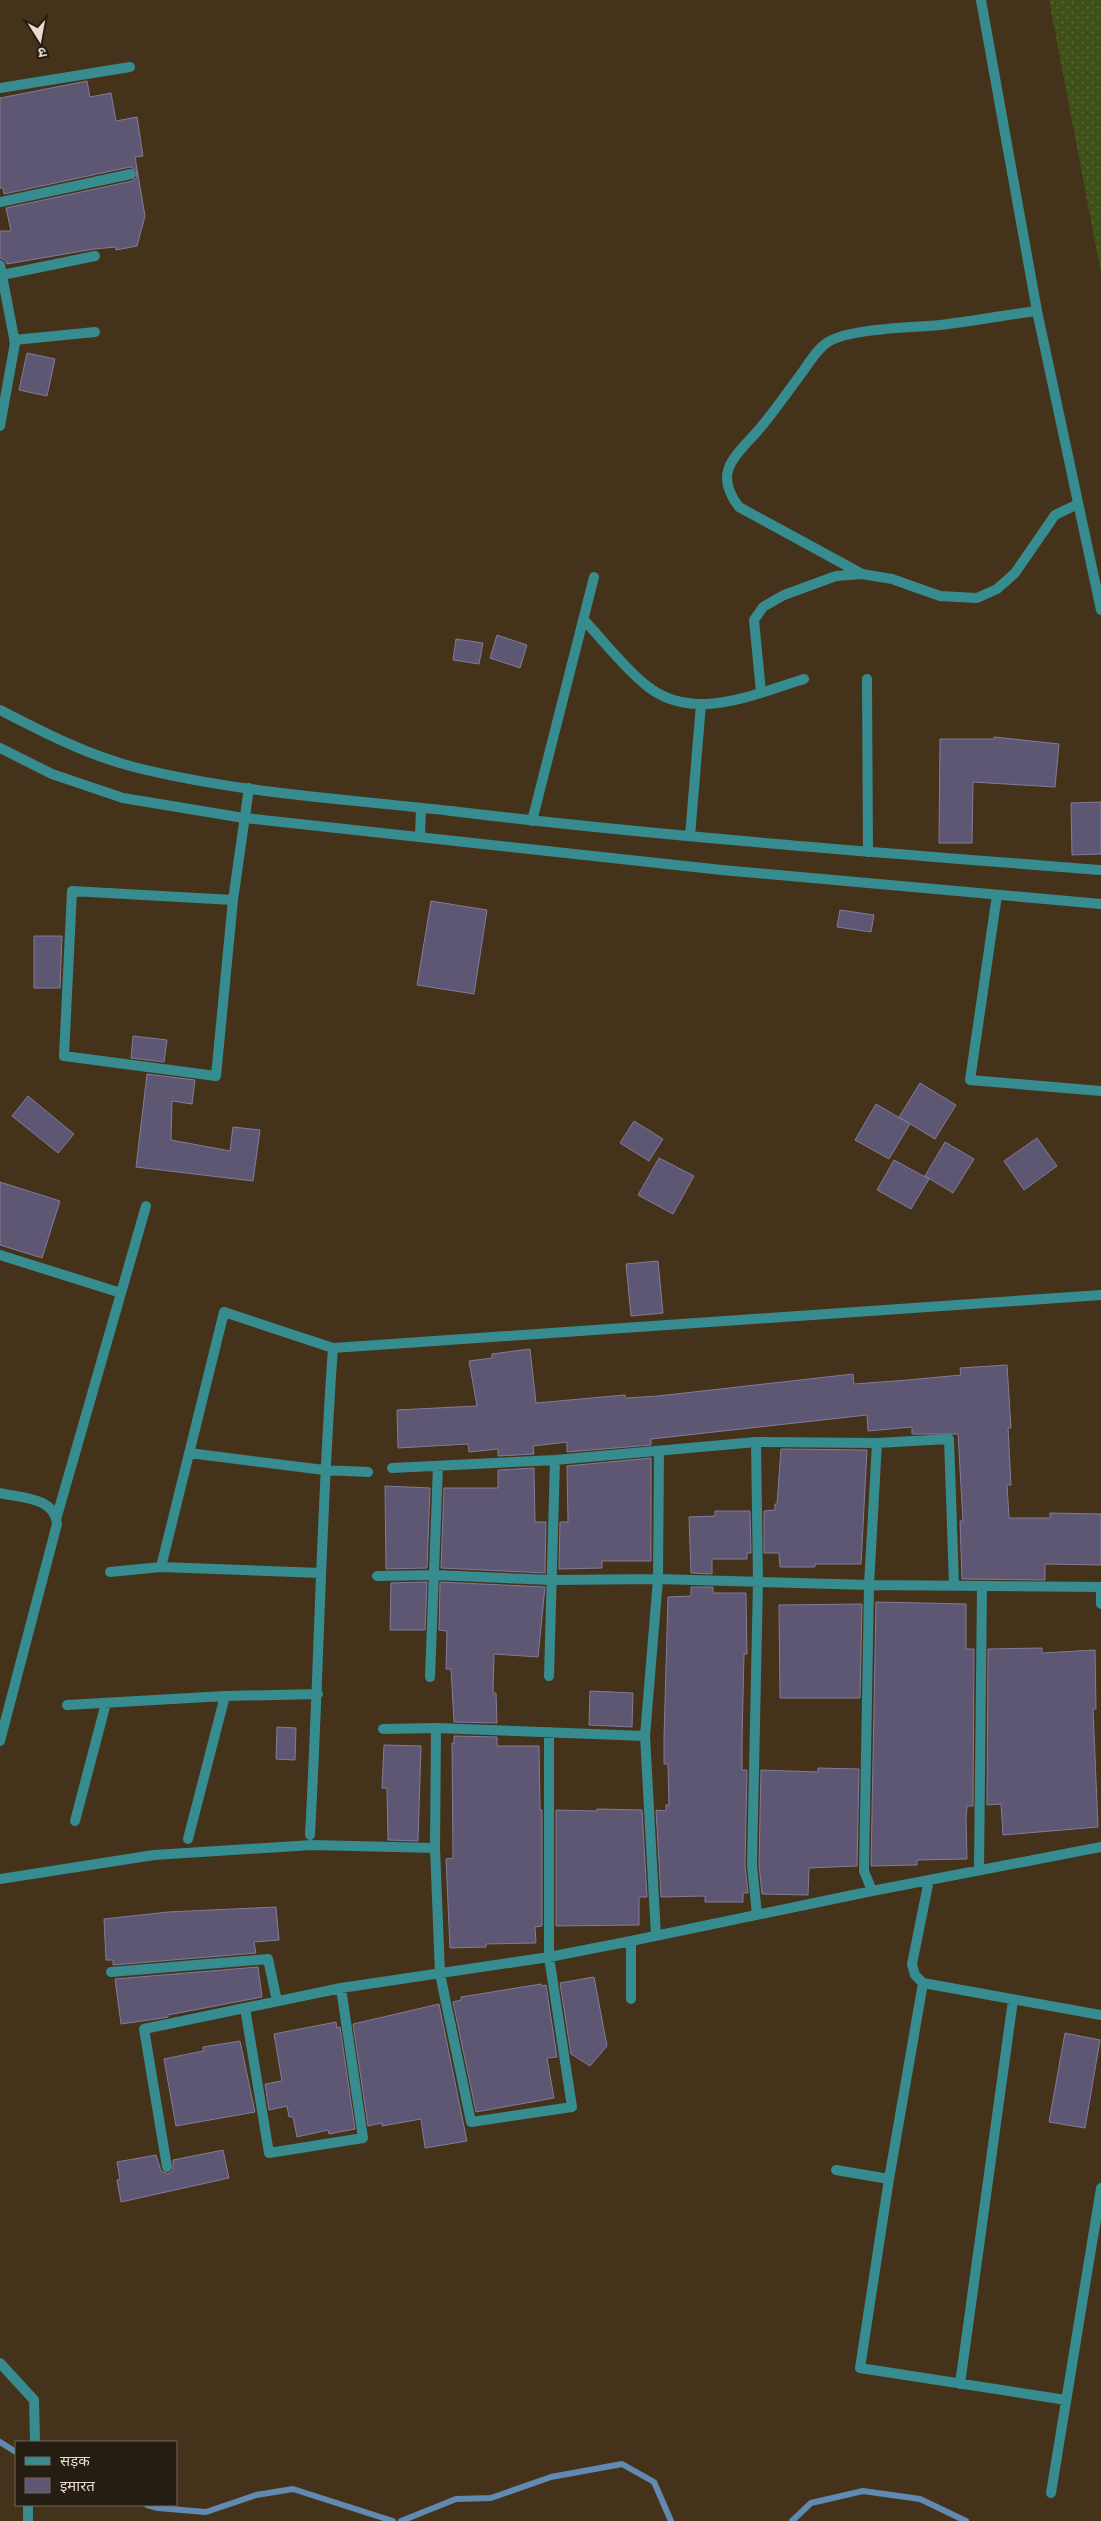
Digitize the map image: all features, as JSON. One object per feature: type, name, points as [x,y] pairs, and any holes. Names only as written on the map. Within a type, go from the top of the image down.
[{"type":"street","points":[[981,0],[1037,311],[1101,610]]},
{"type":"street","points":[[0,88],[130,67]]},
{"type":"street","points":[[0,202],[131,174]]},
{"type":"street","points":[[0,426],[14,340],[1,270],[95,256]]},
{"type":"street","points":[[862,574],[739,507],[732,498],[726,483],[728,467],[736,455],[768,419],[816,354],[828,342],[854,334],[961,323],[1037,311]]},
{"type":"street","points":[[14,340],[95,332]]},
{"type":"street","points":[[761,692],[754,620],[763,607],[784,594],[836,576],[862,574],[892,579],[940,596],[978,598],[997,589],[1015,573],[1055,514],[1078,504]]},
{"type":"street","points":[[532,821],[594,577]]},
{"type":"street","points":[[583,619],[648,687],[670,698],[701,704],[731,701],[804,679]]},
{"type":"street","points":[[867,679],[868,852]]},
{"type":"street","points":[[690,836],[701,704]]},
{"type":"street","points":[[0,710],[63,742],[133,767],[249,788],[532,821],[868,852],[1101,870]]},
{"type":"street","points":[[0,748],[52,774],[123,798],[244,818],[732,871],[1101,904]]},
{"type":"street","points":[[233,900],[72,891],[64,1056],[216,1076],[233,900],[249,788]]},
{"type":"street","points":[[420,837],[421,808]]},
{"type":"street","points":[[997,895],[970,1080],[1101,1091]]},
{"type":"street","points":[[0,1741],[57,1524],[57,1516],[146,1206]]},
{"type":"street","points":[[0,1255],[121,1293]]},
{"type":"street","points":[[161,1567],[224,1312],[333,1348],[1101,1295]]},
{"type":"street","points":[[310,1835],[318,1694],[324,1470],[333,1348]]},
{"type":"street","points":[[392,1468],[555,1460],[756,1442],[877,1443],[948,1439],[954,1585]]},
{"type":"street","points":[[756,1442],[758,1581],[752,1865],[757,1915]]},
{"type":"street","points":[[872,1890],[864,1871],[870,1585],[877,1443]]},
{"type":"street","points":[[656,1936],[645,1736],[658,1579],[659,1451]]},
{"type":"street","points":[[189,1453],[324,1470],[368,1472]]},
{"type":"street","points":[[550,1676],[555,1460]]},
{"type":"street","points":[[430,1677],[438,1466]]},
{"type":"street","points":[[0,1493],[46,1503],[57,1516]]},
{"type":"street","points":[[110,1572],[161,1567],[321,1573]]},
{"type":"street","points":[[377,1576],[434,1575],[552,1580],[658,1579],[870,1585],[1101,1587],[1101,1604]]},
{"type":"street","points":[[979,1869],[982,1586]]},
{"type":"street","points":[[67,1705],[225,1696],[318,1694]]},
{"type":"street","points":[[188,1839],[225,1696]]},
{"type":"street","points":[[75,1821],[106,1702]]},
{"type":"street","points":[[382,1729],[436,1728],[645,1736]]},
{"type":"street","points":[[436,1728],[435,1848],[440,1974],[472,2122],[572,2107],[549,1957],[549,1732]]},
{"type":"street","points":[[0,1879],[154,1855],[312,1845],[435,1848]]},
{"type":"street","points":[[167,2167],[144,2029],[340,1988],[549,1957],[872,1890],[1101,1847]]},
{"type":"street","points":[[929,1880],[912,1964],[915,1975],[923,1983],[1101,2015]]},
{"type":"street","points":[[631,1941],[631,1999]]},
{"type":"street","points":[[111,1972],[268,1959],[277,2001]]},
{"type":"street","points":[[923,1983],[889,2179],[860,2368],[1066,2400]]},
{"type":"street","points":[[244,2008],[269,2153],[363,2138],[340,1988]]},
{"type":"street","points":[[960,2384],[1013,2000]]},
{"type":"street","points":[[836,2170],[889,2179]]},
{"type":"street","points":[[1051,2493],[1101,2188]]},
{"type":"street","points":[[0,2363],[34,2400],[35,2441]]},
{"type":"street","points":[[28,2506],[28,2521]]},
{"type":"green space","points":[[1049,0],[1101,0],[1101,273]]},
{"type":"building","points":[[87,81],[90,97],[111,93],[116,121],[137,117],[143,156],[135,157],[145,216],[137,246],[116,250],[116,247],[94,249],[7,264],[5,260],[0,258],[0,231],[11,231],[6,208],[132,181],[137,177],[136,170],[130,167],[4,194],[3,188],[0,188],[0,98]]},
{"type":"building","points":[[27,353],[55,359],[47,396],[19,390]]},
{"type":"building","points":[[497,635],[527,645],[520,668],[490,658]]},
{"type":"building","points":[[456,639],[483,643],[479,664],[453,660]]},
{"type":"building","points":[[994,737],[1059,744],[1055,787],[973,782],[972,843],[939,843],[940,739],[994,739]]},
{"type":"building","points":[[1101,802],[1101,854],[1072,855],[1071,803]]},
{"type":"building","points":[[431,901],[487,910],[474,994],[417,985]]},
{"type":"building","points":[[840,910],[874,915],[871,932],[837,927]]},
{"type":"building","points":[[34,936],[62,936],[60,988],[34,988]]},
{"type":"building","points":[[133,1036],[167,1040],[164,1062],[131,1058]]},
{"type":"building","points":[[147,1074],[195,1080],[192,1104],[172,1101],[171,1140],[230,1151],[233,1127],[260,1130],[253,1181],[136,1167]]},
{"type":"building","points":[[920,1083],[956,1105],[935,1139],[899,1117]]},
{"type":"building","points":[[28,1096],[74,1134],[58,1153],[12,1116]]},
{"type":"building","points":[[876,1104],[910,1124],[889,1159],[855,1140]]},
{"type":"building","points":[[634,1121],[663,1139],[649,1161],[620,1143]]},
{"type":"building","points":[[1037,1138],[1057,1166],[1024,1190],[1004,1161]]},
{"type":"building","points":[[945,1142],[974,1159],[953,1193],[925,1176]]},
{"type":"building","points":[[659,1158],[694,1176],[673,1214],[638,1195]]},
{"type":"building","points":[[894,1160],[929,1179],[911,1209],[877,1190]]},
{"type":"building","points":[[0,1182],[60,1201],[42,1258],[0,1245]]},
{"type":"building","points":[[658,1261],[663,1313],[631,1316],[626,1264]]},
{"type":"building","points":[[530,1349],[536,1403],[625,1395],[626,1398],[658,1396],[853,1374],[854,1384],[908,1380],[961,1375],[960,1368],[1007,1365],[1011,1428],[1008,1428],[1011,1485],[1007,1485],[1009,1518],[1050,1518],[1050,1513],[1101,1514],[1101,1565],[1045,1564],[1045,1580],[962,1579],[960,1521],[963,1521],[958,1434],[912,1434],[912,1427],[868,1431],[867,1415],[651,1439],[651,1445],[567,1452],[567,1442],[533,1446],[534,1454],[498,1456],[498,1449],[469,1452],[468,1444],[398,1448],[397,1410],[477,1406],[469,1361],[492,1358],[492,1354]]},
{"type":"building","points":[[781,1449],[867,1450],[861,1564],[815,1564],[815,1567],[780,1567],[779,1553],[764,1553],[764,1511],[775,1510],[775,1504],[777,1504]]},
{"type":"building","points":[[651,1458],[651,1561],[602,1561],[602,1568],[559,1569],[560,1522],[568,1522],[567,1466]]},
{"type":"building","points":[[534,1468],[535,1522],[546,1522],[545,1573],[441,1568],[444,1488],[498,1488],[498,1470]]},
{"type":"building","points":[[385,1486],[430,1488],[427,1568],[386,1569]]},
{"type":"building","points":[[715,1511],[750,1511],[751,1553],[747,1553],[747,1559],[712,1559],[712,1574],[691,1573],[689,1517],[715,1516]]},
{"type":"building","points":[[427,1582],[425,1630],[390,1630],[391,1583]]},
{"type":"building","points":[[440,1582],[545,1587],[538,1657],[494,1654],[493,1693],[496,1693],[497,1723],[454,1722],[451,1669],[446,1669],[447,1631],[439,1630]]},
{"type":"building","points":[[691,1587],[713,1587],[713,1593],[746,1593],[747,1654],[744,1654],[742,1770],[747,1770],[745,1865],[748,1893],[743,1893],[743,1902],[705,1902],[705,1896],[661,1897],[656,1810],[666,1811],[666,1805],[669,1805],[668,1764],[664,1764],[668,1597],[691,1596]]},
{"type":"building","points":[[876,1602],[966,1604],[966,1649],[974,1649],[973,1806],[967,1806],[967,1859],[917,1860],[917,1865],[871,1866]]},
{"type":"building","points":[[862,1604],[860,1698],[780,1698],[779,1605]]},
{"type":"building","points":[[1042,1648],[1042,1653],[1095,1650],[1096,1709],[1093,1709],[1098,1827],[1003,1835],[1001,1804],[987,1805],[988,1649]]},
{"type":"building","points":[[590,1691],[633,1693],[632,1727],[589,1725]]},
{"type":"building","points":[[277,1727],[296,1728],[295,1760],[276,1759]]},
{"type":"building","points":[[454,1736],[497,1737],[497,1746],[539,1746],[540,1810],[542,1810],[542,1926],[535,1927],[536,1943],[486,1944],[486,1947],[450,1948],[446,1859],[453,1858],[452,1743],[454,1743]]},
{"type":"building","points":[[384,1745],[421,1746],[418,1841],[388,1840],[387,1788],[382,1788]]},
{"type":"building","points":[[818,1768],[859,1769],[857,1866],[809,1868],[808,1895],[762,1894],[759,1865],[761,1770],[818,1772]]},
{"type":"building","points":[[597,1809],[642,1810],[647,1897],[639,1897],[639,1925],[556,1926],[556,1810],[597,1811]]},
{"type":"building","points":[[276,1907],[279,1940],[254,1942],[256,1953],[113,1965],[113,1960],[106,1960],[104,1919],[168,1912]]},
{"type":"building","points":[[258,1967],[262,1997],[168,2015],[168,2017],[163,2018],[121,2024],[115,1979]]},
{"type":"building","points":[[594,1977],[607,2046],[590,2066],[571,2054],[560,1983]]},
{"type":"building","points":[[541,1984],[542,1986],[546,1985],[557,2057],[547,2058],[554,2098],[476,2112],[453,2002],[461,2000],[461,1997]]},
{"type":"building","points":[[439,2004],[467,2141],[425,2148],[421,2119],[382,2126],[382,2123],[368,2126],[353,2024]]},
{"type":"building","points":[[336,2022],[337,2028],[340,2027],[355,2129],[329,2134],[328,2130],[297,2137],[293,2117],[289,2117],[287,2106],[269,2110],[265,2084],[282,2081],[274,2034]]},
{"type":"building","points":[[1065,2033],[1100,2040],[1085,2128],[1049,2122]]},
{"type":"building","points":[[240,2041],[255,2112],[176,2126],[164,2059],[203,2051],[203,2047]]},
{"type":"building","points":[[223,2150],[229,2178],[121,2202],[117,2180],[120,2179],[117,2162],[156,2155],[161,2171],[168,2174],[173,2170],[173,2160]]},
{"type":"waterway","points":[[0,2442],[15,2451]]},
{"type":"waterway","points":[[401,2521],[456,2499],[491,2498],[551,2477],[622,2464],[654,2482],[671,2521]]},
{"type":"waterway","points":[[151,2506],[206,2512],[256,2495],[293,2489],[393,2521]]},
{"type":"waterway","points":[[792,2521],[811,2503],[863,2491],[920,2499],[966,2521]]}]
